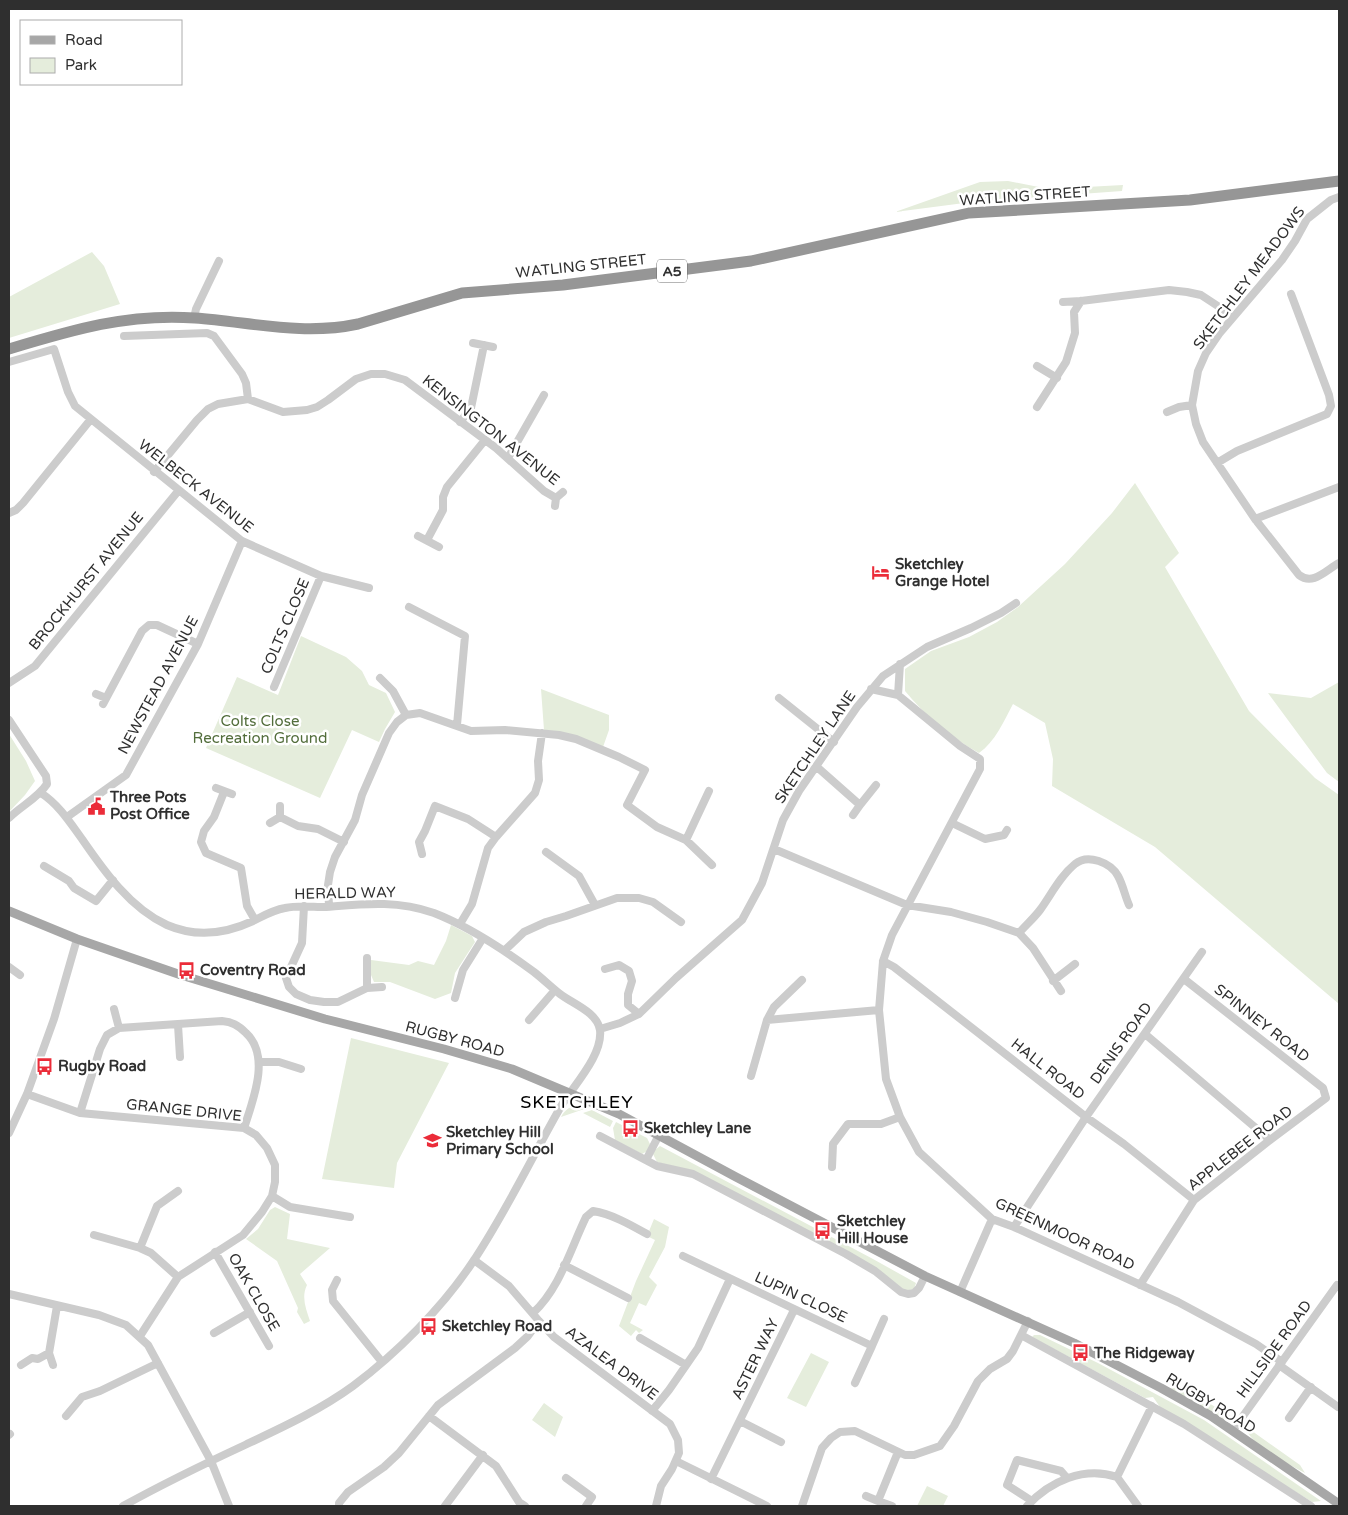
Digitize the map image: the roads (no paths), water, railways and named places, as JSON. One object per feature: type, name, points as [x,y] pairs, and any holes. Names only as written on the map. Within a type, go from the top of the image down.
[{"type":"highway","name":"WATLING STREET","points":[[9,349],[92,325],[154,317],[194,318],[290,329],[319,330],[341,328],[462,293],[563,285],[751,261],[969,213],[1180,200],[1339,181]]},
{"type":"main road","name":"RUGBY ROAD","points":[[9,911],[77,938],[181,975],[325,1019],[444,1048],[503,1066],[619,1114],[925,1276],[1028,1321],[1154,1384],[1233,1430],[1339,1504]]},
{"type":"street","name":"SKETCHLEY MEADOWS","points":[[1339,197],[1331,200],[1307,219],[1296,241],[1282,260],[1233,316],[1206,353],[1198,371],[1192,405],[1196,424],[1203,442],[1255,519],[1289,564],[1304,579],[1310,580],[1339,563]]},
{"type":"street","points":[[194,318],[196,309],[219,262]]},
{"type":"street","points":[[1063,302],[1169,290],[1201,295],[1233,316]]},
{"type":"street","points":[[1217,463],[1236,451],[1326,414],[1330,406],[1329,396],[1291,294]]},
{"type":"street","points":[[1037,407],[1057,378],[1070,353],[1075,333],[1074,312],[1081,301]]},
{"type":"street","points":[[124,336],[207,333],[214,336],[242,374],[246,383],[248,399]]},
{"type":"street","points":[[133,336],[133,345]]},
{"type":"street","points":[[473,343],[493,347]]},
{"type":"street","points":[[460,422],[471,408],[484,345]]},
{"type":"street","name":"WELBECK AVENUE","points":[[9,362],[54,349],[68,392],[75,406],[154,472],[242,541],[321,576],[369,588]]},
{"type":"street","points":[[1037,366],[1057,378]]},
{"type":"street","name":"KENSINGTON AVENUE","points":[[154,472],[197,420],[208,409],[218,404],[248,399],[283,412],[307,410],[317,407],[356,379],[371,374],[385,374],[406,380],[508,458],[544,491],[558,499]]},
{"type":"street","points":[[508,458],[544,395]]},
{"type":"street","points":[[1167,412],[1179,407],[1192,405]]},
{"type":"street","points":[[9,513],[16,510],[23,503],[91,419]]},
{"type":"street","points":[[428,540],[442,510],[443,497],[447,487],[485,440]]},
{"type":"street","points":[[1255,519],[1339,487]]},
{"type":"street","name":"BROCKHURST AVENUE","points":[[9,683],[35,666],[179,490]]},
{"type":"street","points":[[418,536],[439,547]]},
{"type":"street","name":"NEWSTEAD AVENUE","points":[[67,817],[126,775],[198,644],[242,541]]},
{"type":"street","name":"COLTS CLOSE","points":[[274,687],[321,576]]},
{"type":"street","name":"SKETCHLEY LANE","points":[[600,1029],[620,1023],[639,1014],[676,978],[742,920],[762,882],[784,820],[795,798],[857,707],[883,676],[927,647],[971,628],[1016,603]]},
{"type":"street","points":[[409,607],[465,636],[457,725]]},
{"type":"street","points":[[96,694],[104,701],[142,631],[149,626],[157,626],[198,644]]},
{"type":"street","points":[[871,689],[898,695],[900,664]]},
{"type":"street","points":[[380,678],[393,691],[406,715]]},
{"type":"street","name":"GREENMOOR ROAD","points":[[898,695],[960,746],[980,759],[980,769],[907,904],[892,935],[883,961],[879,1010],[886,1079],[900,1117],[919,1152],[992,1219],[1014,1227],[1178,1302],[1215,1321],[1256,1344],[1280,1364],[1339,1406]]},
{"type":"street","points":[[780,698],[834,742]]},
{"type":"street","points":[[329,906],[328,885],[330,872],[355,820],[362,795],[389,733],[397,722],[406,715],[420,713],[471,731],[505,730],[559,735],[576,739],[645,770],[627,805],[657,828],[686,840],[712,865]]},
{"type":"street","points":[[9,720],[46,776],[47,784],[41,793],[27,802],[9,818]]},
{"type":"street","points":[[460,924],[472,904],[488,848],[535,793],[539,780],[538,761],[542,733]]},
{"type":"street","points":[[817,767],[860,806]]},
{"type":"street","points":[[853,815],[876,785]]},
{"type":"street","points":[[232,794],[220,790],[218,810],[204,831],[201,842],[206,853],[241,868],[247,906],[255,920]]},
{"type":"street","points":[[686,840],[709,791]]},
{"type":"street","name":"HERALD WAY","points":[[41,793],[55,802],[113,880],[140,908],[168,925],[195,933],[222,932],[281,909],[372,903],[402,905],[429,912],[460,924],[504,951],[594,1018],[600,1029]]},
{"type":"street","points":[[280,806],[280,817]]},
{"type":"street","points":[[422,854],[420,842],[434,806],[468,819],[496,837]]},
{"type":"street","points":[[280,817],[298,826],[318,829],[344,842]]},
{"type":"street","points":[[270,823],[280,817]]},
{"type":"street","points":[[952,823],[985,839],[1004,836],[1007,830]]},
{"type":"street","points":[[774,849],[907,904],[951,912],[1019,933],[1033,948],[1060,991]]},
{"type":"street","points":[[546,852],[579,876],[595,905]]},
{"type":"street","points":[[1019,933],[1039,912],[1066,872],[1076,863],[1087,860],[1099,861],[1115,870],[1120,878],[1129,905]]},
{"type":"street","points":[[44,866],[96,901],[113,880]]},
{"type":"street","points":[[504,951],[524,932],[546,922],[617,898],[639,898],[653,902],[681,922]]},
{"type":"street","points":[[304,906],[302,942],[286,978],[289,987],[296,994],[310,1000],[324,1002],[338,1002],[367,988],[382,987]]},
{"type":"street","points":[[9,1132],[27,1094],[54,1019],[77,938]]},
{"type":"street","points":[[455,998],[463,970],[483,938]]},
{"type":"street","name":"DENIS ROAD","points":[[1014,1227],[1086,1117],[1202,952]]},
{"type":"street","points":[[367,958],[367,988]]},
{"type":"street","name":"HALL ROAD","points":[[883,961],[894,966],[1194,1200]]},
{"type":"street","points":[[1053,981],[1075,964]]},
{"type":"street","points":[[605,969],[619,965],[629,971],[632,981],[628,994],[628,1005],[639,1014]]},
{"type":"street","points":[[9,967],[20,975]]},
{"type":"street","name":"SPINNEY ROAD","points":[[1184,979],[1323,1088]]},
{"type":"street","points":[[751,1076],[766,1020],[774,1007],[802,980]]},
{"type":"street","points":[[529,1020],[555,990]]},
{"type":"street","points":[[114,1009],[118,1028]]},
{"type":"street","points":[[766,1020],[879,1010]]},
{"type":"street","points":[[80,1113],[100,1049],[107,1035],[118,1028],[231,1022],[253,1040],[260,1062],[252,1102],[244,1128]]},
{"type":"street","points":[[178,1025],[180,1057]]},
{"type":"street","points":[[123,1506],[314,1411],[356,1383],[382,1362],[433,1312],[460,1281],[474,1260],[562,1105],[593,1056],[600,1029]]},
{"type":"street","points":[[1145,1034],[1270,1140]]},
{"type":"street","points":[[260,1062],[279,1062],[301,1068]]},
{"type":"street","name":"APPLEBEE ROAD","points":[[1140,1285],[1194,1200],[1326,1098],[1323,1088]]},
{"type":"street","name":"GRANGE DRIVE","points":[[27,1094],[80,1113],[244,1128],[256,1135],[267,1148],[275,1165],[275,1182],[272,1196],[262,1212],[243,1235],[178,1277],[140,1336]]},
{"type":"street","points":[[832,1167],[833,1144],[848,1124],[881,1124],[900,1117]]},
{"type":"street","points":[[610,1131],[602,1138],[657,1166],[693,1174],[846,1254],[875,1271],[901,1292],[914,1293],[925,1276]]},
{"type":"street","points":[[646,1160],[659,1135]]},
{"type":"street","points":[[140,1248],[157,1206],[178,1191]]},
{"type":"street","points":[[272,1196],[290,1207],[350,1217]]},
{"type":"street","points":[[532,1313],[541,1305],[553,1289],[586,1217],[593,1211],[601,1212],[648,1234]]},
{"type":"street","points":[[960,1292],[992,1219]]},
{"type":"street","points":[[94,1235],[151,1253],[178,1277]]},
{"type":"street","name":"OAK CLOSE","points":[[215,1252],[269,1346]]},
{"type":"street","name":"LUPIN CLOSE","points":[[683,1256],[695,1258],[730,1279],[872,1346]]},
{"type":"street","name":"AZALEA DRIVE","points":[[474,1260],[509,1286],[554,1337],[670,1424],[678,1440],[680,1453],[661,1486],[656,1506]]},
{"type":"street","points":[[564,1265],[628,1298]]},
{"type":"street","points":[[652,1411],[698,1348],[730,1279]]},
{"type":"street","points":[[338,1280],[332,1290],[333,1301],[382,1362]]},
{"type":"street","name":"HILLSIDE ROAD","points":[[1233,1430],[1337,1285],[1339,1286]]},
{"type":"street","points":[[9,1294],[99,1315],[126,1326],[140,1336],[148,1345],[211,1461],[229,1506]]},
{"type":"street","points":[[54,1364],[49,1353],[57,1306]]},
{"type":"street","name":"ASTER WAY","points":[[711,1479],[794,1310]]},
{"type":"street","points":[[214,1333],[250,1312]]},
{"type":"street","points":[[855,1383],[884,1319]]},
{"type":"street","points":[[339,1506],[339,1502],[348,1492],[384,1467],[438,1405],[515,1348],[528,1336],[539,1321]]},
{"type":"street","points":[[802,1506],[822,1448],[830,1438],[840,1432],[855,1431],[905,1455],[914,1455],[940,1446],[954,1426],[978,1381],[990,1369],[1007,1359],[1028,1321]]},
{"type":"street","points":[[1021,1335],[1184,1424],[1311,1506]]},
{"type":"street","points":[[640,1338],[686,1365]]},
{"type":"street","points":[[21,1365],[32,1358],[38,1359],[49,1353]]},
{"type":"street","points":[[66,1416],[82,1397],[100,1391],[158,1363]]},
{"type":"street","points":[[1288,1418],[1311,1386]]},
{"type":"street","points":[[1117,1477],[1152,1406]]},
{"type":"street","points":[[429,1416],[496,1466],[518,1502],[525,1506]]},
{"type":"street","name":"ASTER WAY","points":[[740,1421],[781,1442]]},
{"type":"street","points":[[878,1501],[898,1452]]},
{"type":"street","points":[[445,1506],[483,1455]]},
{"type":"street","points":[[1067,1478],[1061,1471],[1017,1460],[1007,1485],[1030,1504],[1048,1488],[1067,1478],[1083,1474],[1108,1474],[1117,1477],[1138,1506]]},
{"type":"street","points":[[676,1462],[767,1506]]},
{"type":"street","points":[[566,1478],[592,1497],[586,1506]]},
{"type":"street","points":[[866,1496],[892,1506]]},
{"type":"place","name":"Sketchley Grange Hotel","points":[[881,573]]},
{"type":"place","name":"Three Pots Post Office","points":[[96,806]]},
{"type":"place","name":"Coventry Road","points":[[186,970]]},
{"type":"place","name":"Rugby Road","points":[[44,1066]]},
{"type":"place","name":"Sketchley Lane","points":[[630,1128]]},
{"type":"place","name":"Sketchley Hill Primary School","points":[[432,1141]]},
{"type":"place","name":"Sketchley Hill House","points":[[823,1230]]},
{"type":"place","name":"Sketchley Road","points":[[428,1326]]},
{"type":"place","name":"The Ridgeway","points":[[1080,1353]]},
{"type":"district","name":"SKETCHLEY","points":[[577,1102]]},
{"type":"park label","name":"Colts Close Recreation Ground","points":[[260,730]]}]
